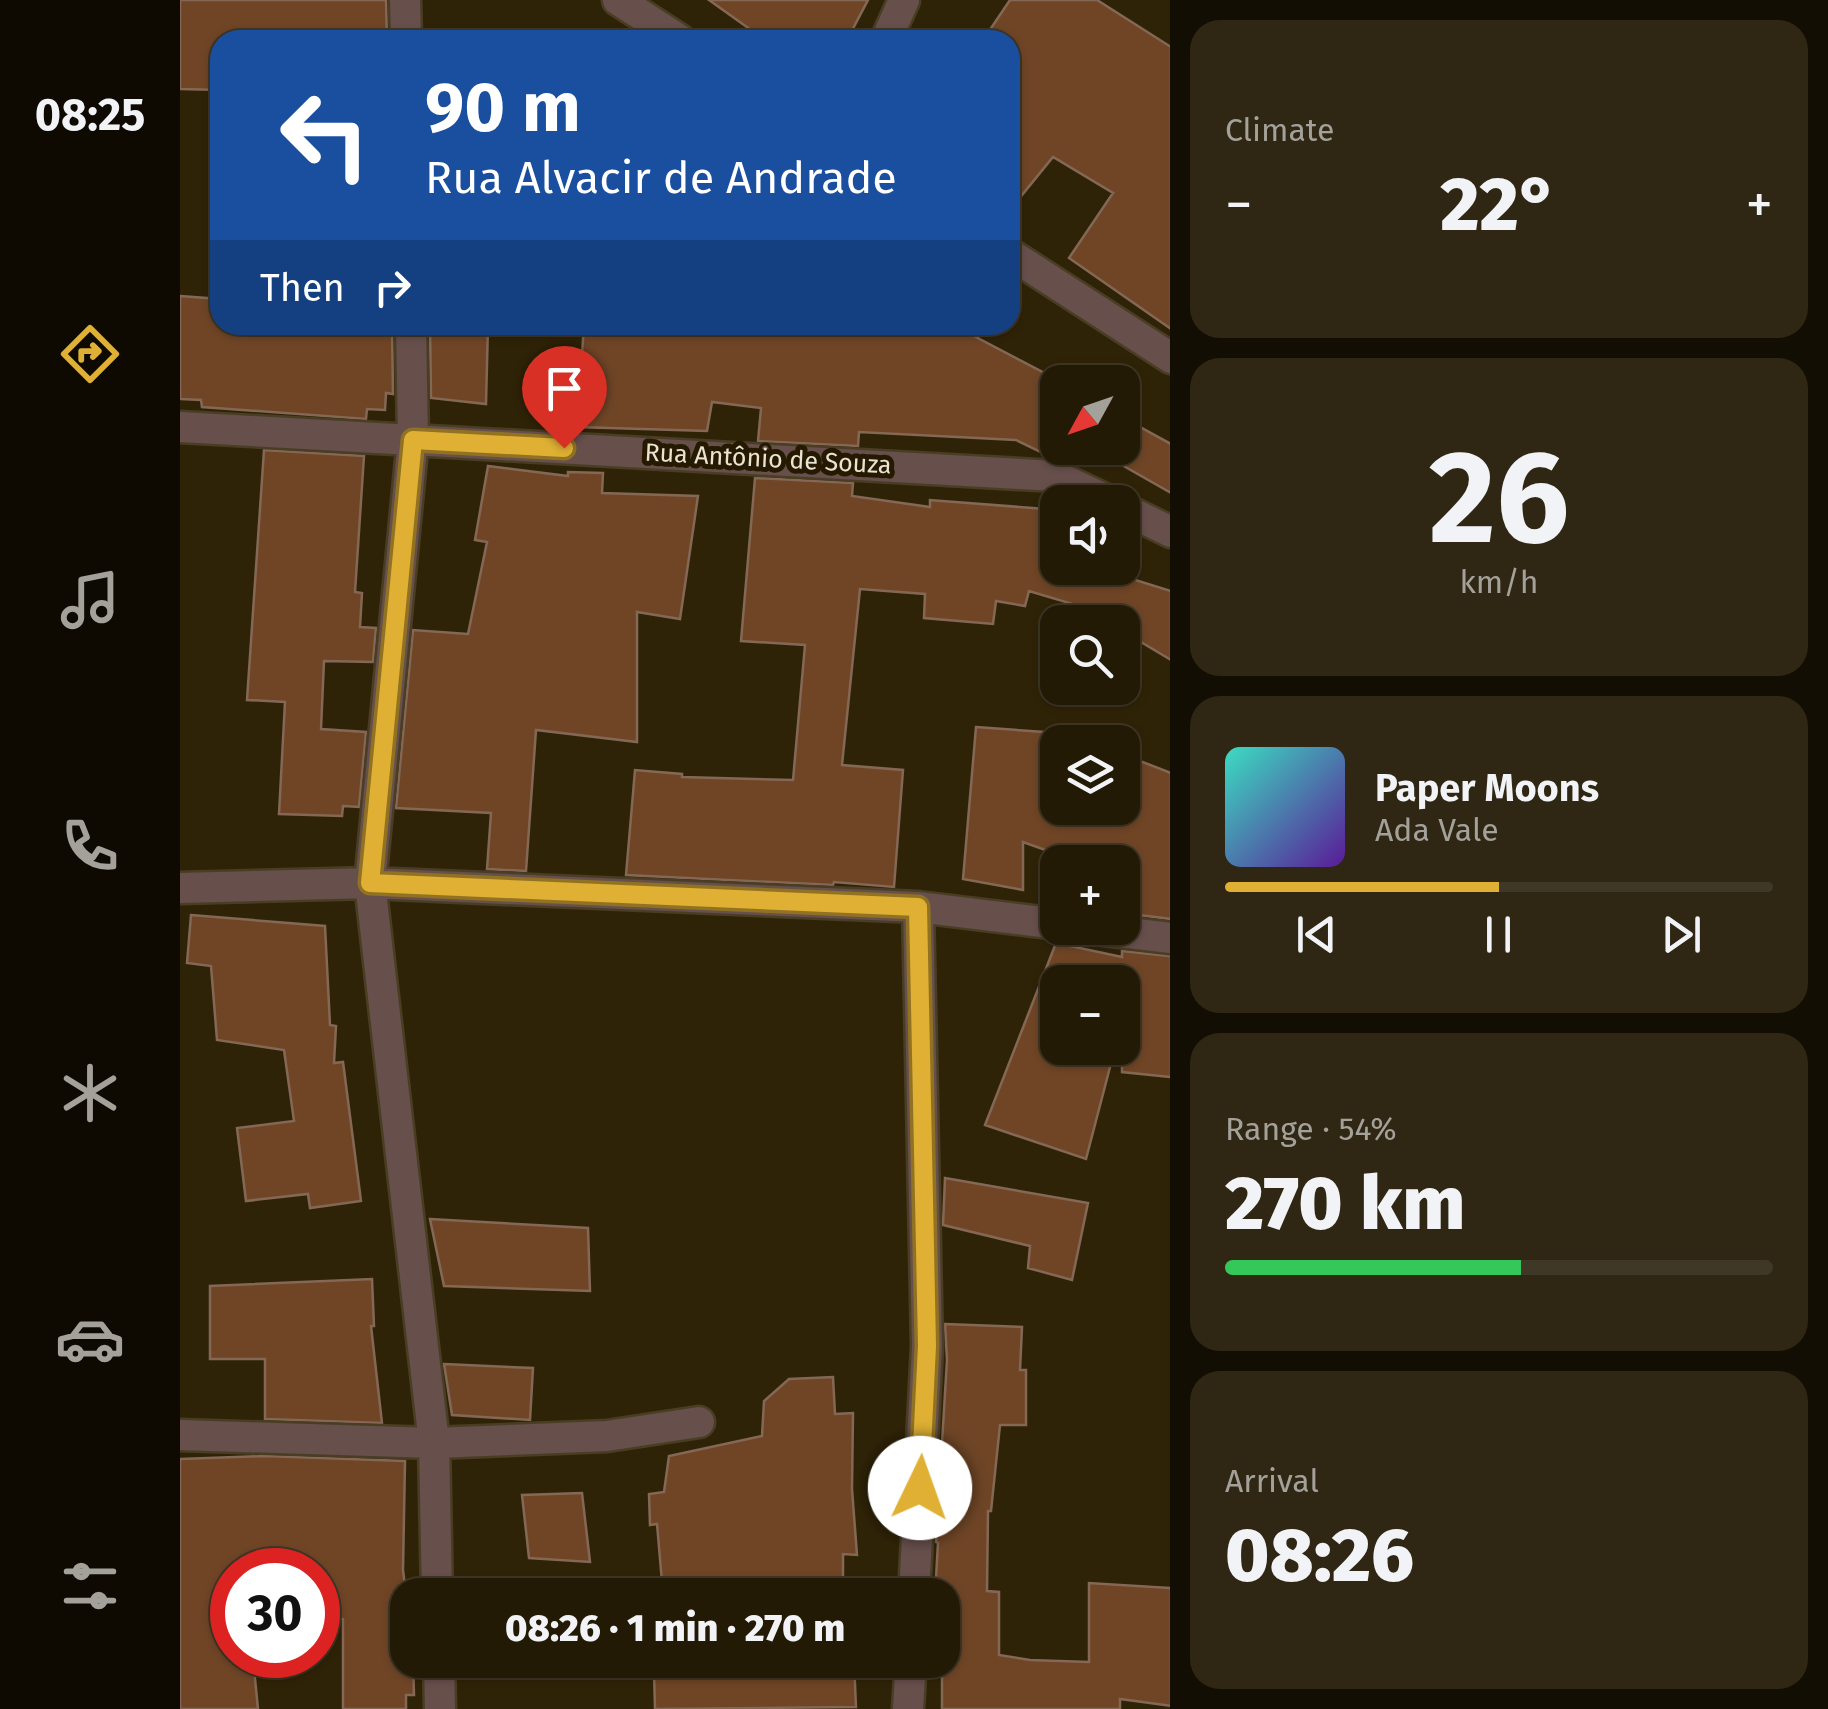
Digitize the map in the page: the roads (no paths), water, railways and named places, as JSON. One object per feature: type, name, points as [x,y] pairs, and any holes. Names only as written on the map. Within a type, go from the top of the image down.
[{"type":"street","points":[[405,0],[406,30]]},
{"type":"street","points":[[618,0],[664,30]]},
{"type":"street","points":[[890,30],[904,0]]},
{"type":"street","points":[[1020,260],[1170,358]]},
{"type":"street","points":[[411,335],[413,440],[370,883],[434,1443],[437,1578]]},
{"type":"street","name":"Rua Antônio de Souza","points":[[180,427],[1056,476],[1075,485]]},
{"type":"street","points":[[1140,517],[1170,532]]},
{"type":"street","points":[[180,888],[370,883],[918,907],[1040,922]]},
{"type":"street","points":[[915,1578],[927,1346],[918,907]]},
{"type":"street","points":[[1140,934],[1170,938]]},
{"type":"street","points":[[180,1435],[434,1443],[608,1436],[699,1422]]},
{"type":"street","points":[[439,1678],[440,1709]]},
{"type":"street","points":[[908,1709],[909,1678]]}]
